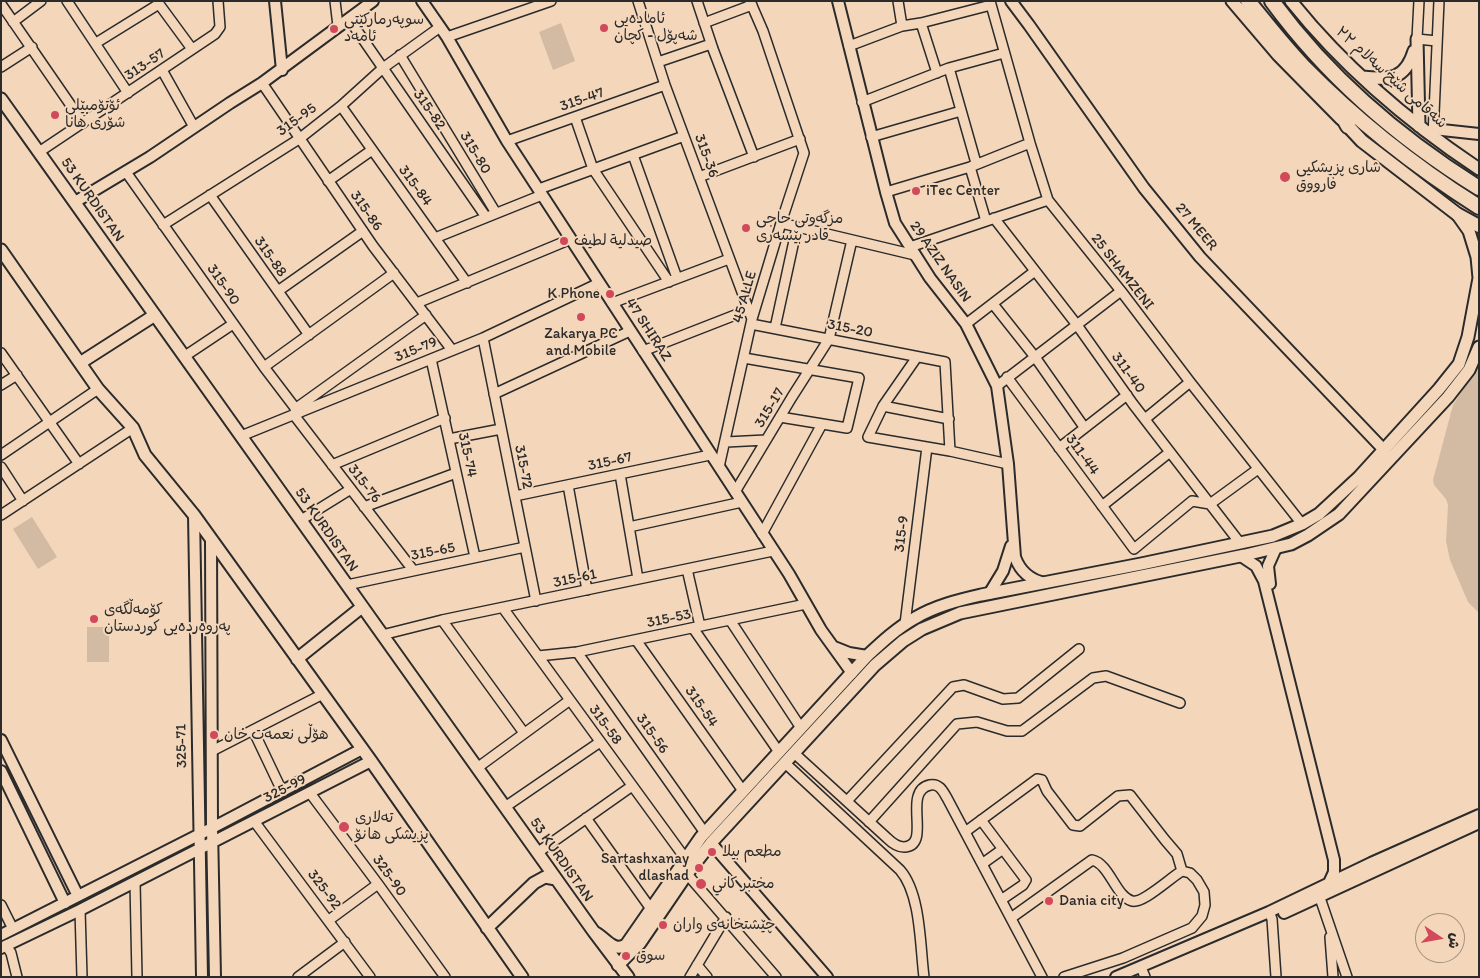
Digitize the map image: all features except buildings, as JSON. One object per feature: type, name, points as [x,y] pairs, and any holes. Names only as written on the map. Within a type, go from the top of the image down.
[{"type":"highway","points":[[1248,1],[1303,66],[1328,90],[1400,153],[1479,207]]},
{"type":"highway","points":[[1272,1],[1305,44],[1361,99],[1411,141],[1479,188]]},
{"type":"highway","points":[[1328,90],[1348,126]]},
{"type":"main road","points":[[1232,1],[1278,55],[1362,141],[1457,214],[1479,226]]},
{"type":"main road","name":"شەقامی شێخ سەلام ٣٣","points":[[1291,1],[1313,29],[1362,76],[1419,126],[1433,133],[1479,169]]},
{"type":"main road","points":[[1362,76],[1388,79],[1400,74],[1410,63],[1417,39]]},
{"type":"main road","points":[[1417,39],[1419,126]]},
{"type":"main road","name":"53 KURDISTAN","points":[[1,99],[556,879],[628,977]]},
{"type":"main road","points":[[1341,495],[1439,389],[1459,364],[1471,324],[1477,292],[1478,267],[1469,231],[1457,214]]},
{"type":"main road","points":[[1,250],[98,389],[133,428],[145,455],[194,515],[371,761],[519,976]]},
{"type":"main road","points":[[80,363],[155,315]]},
{"type":"main road","points":[[618,965],[687,874],[708,838],[743,791],[866,656],[905,624],[916,617],[957,601],[1273,536],[1302,524],[1319,514],[1369,474],[1441,396],[1464,365],[1479,322]]},
{"type":"main road","points":[[594,932],[616,948],[624,947],[636,940],[651,909],[685,858],[785,763],[883,658],[903,641],[922,629],[960,613],[1242,556],[1276,548],[1308,536],[1326,524],[1358,495],[1448,397],[1470,370],[1479,347]]},
{"type":"main road","points":[[1141,564],[1144,577]]},
{"type":"main road","points":[[297,659],[362,607]]},
{"type":"main road","points":[[824,703],[833,711]]},
{"type":"main road","points":[[487,928],[534,884],[545,877],[556,879]]},
{"type":"street","points":[[13,22],[41,1]]},
{"type":"street","points":[[68,1],[128,93]]},
{"type":"street","name":"313-57","points":[[39,152],[215,34],[220,27],[218,1]]},
{"type":"street","points":[[275,1],[282,70]]},
{"type":"street","points":[[75,202],[126,172],[282,70],[373,1]]},
{"type":"street","name":"47 SHIRAZ","points":[[422,1],[448,37],[507,141],[774,551],[833,647],[852,672]]},
{"type":"street","name":"315-36","points":[[638,1],[684,136],[751,321]]},
{"type":"street","points":[[697,1],[711,44],[754,157]]},
{"type":"street","name":"29 AZIZ NASIN","points":[[838,1],[862,102],[895,223],[930,278],[966,324],[997,386],[1008,464],[1015,557],[1020,567],[1033,579],[1045,583]]},
{"type":"street","points":[[898,1],[902,26]]},
{"type":"street","name":"27 MEER","points":[[1011,1],[1144,188],[1194,249],[1384,450]]},
{"type":"street","points":[[1419,1],[1417,39],[1437,41]]},
{"type":"street","points":[[1439,1],[1433,133],[1479,134]]},
{"type":"street","points":[[448,37],[546,2]]},
{"type":"street","points":[[96,43],[159,3],[192,49]]},
{"type":"street","points":[[704,23],[751,3]]},
{"type":"street","name":"45 ALLE","points":[[719,467],[751,321],[804,154],[763,31],[751,3]]},
{"type":"street","points":[[849,46],[902,26],[921,23],[990,3]]},
{"type":"street","name":"25 SHAMZENI","points":[[990,3],[1048,200],[1302,524]]},
{"type":"street","points":[[1,4],[83,123]]},
{"type":"street","points":[[338,4],[338,26]]},
{"type":"street","name":"315-82","points":[[349,19],[486,217]]},
{"type":"street","points":[[921,23],[937,73]]},
{"type":"street","name":"315-95","points":[[163,225],[298,139],[341,106],[383,68],[440,27]]},
{"type":"street","points":[[658,62],[711,44]]},
{"type":"street","points":[[1,67],[32,47]]},
{"type":"street","points":[[862,102],[949,68],[1004,53]]},
{"type":"street","name":"315-80","points":[[400,55],[496,213]]},
{"type":"street","points":[[949,68],[973,165],[990,220]]},
{"type":"street","points":[[162,70],[194,127]]},
{"type":"street","name":"315-86","points":[[262,83],[328,182],[452,350]]},
{"type":"street","name":"315-47","points":[[507,141],[666,85]]},
{"type":"street","name":"315-84","points":[[341,106],[467,282]]},
{"type":"street","points":[[871,137],[961,111]]},
{"type":"street","points":[[575,117],[593,169],[673,280]]},
{"type":"street","points":[[435,238],[496,213],[593,169],[684,136]]},
{"type":"street","points":[[699,177],[800,139]]},
{"type":"street","points":[[886,192],[973,165],[1030,143]]},
{"type":"street","points":[[328,182],[372,150]]},
{"type":"street","points":[[632,155],[673,280]]},
{"type":"street","name":"315-90","points":[[126,172],[296,412]]},
{"type":"street","name":"315-88","points":[[210,195],[309,334]]},
{"type":"street","points":[[781,223],[852,240],[912,251],[990,220],[1048,200]]},
{"type":"street","name":"311-40","points":[[990,220],[1035,271],[1077,325],[1144,419],[1240,543]]},
{"type":"street","points":[[775,328],[797,227]]},
{"type":"street","points":[[278,291],[363,231]]},
{"type":"street","points":[[417,303],[571,239]]},
{"type":"street","points":[[830,339],[852,240]]},
{"type":"street","points":[[612,303],[730,259]]},
{"type":"street","points":[[966,324],[1035,271]]},
{"type":"street","points":[[264,367],[394,273]]},
{"type":"street","name":"315-79","points":[[241,436],[296,412],[483,338],[599,283]]},
{"type":"street","points":[[997,386],[1121,291]]},
{"type":"street","points":[[992,304],[1035,357],[1084,427]]},
{"type":"street","points":[[643,351],[748,310]]},
{"type":"street","points":[[296,412],[426,315]]},
{"type":"street","name":"315-20","points":[[751,321],[775,328],[945,362],[948,419]]},
{"type":"street","points":[[184,356],[233,324]]},
{"type":"street","points":[[494,394],[630,330]]},
{"type":"street","name":"315-72","points":[[483,338],[536,601]]},
{"type":"street","name":"315-17","points":[[735,492],[830,339]]},
{"type":"street","points":[[1,353],[79,464]]},
{"type":"street","points":[[917,357],[883,406],[868,437],[950,451],[1008,464]]},
{"type":"street","points":[[744,358],[858,378],[848,428],[780,417]]},
{"type":"street","name":"315-74","points":[[432,359],[475,557]]},
{"type":"street","points":[[1,385],[17,375]]},
{"type":"street","name":"311-44","points":[[1007,377],[1134,549],[1192,501],[1210,504]]},
{"type":"street","points":[[1144,419],[1190,382]]},
{"type":"street","points":[[1,455],[98,389]]},
{"type":"street","points":[[1059,448],[1127,395]]},
{"type":"street","points":[[883,406],[948,419],[950,451]]},
{"type":"street","name":"315-76","points":[[296,412],[332,465],[413,570]]},
{"type":"street","points":[[332,465],[444,418]]},
{"type":"street","points":[[762,534],[822,424]]},
{"type":"street","points":[[1,515],[133,428]]},
{"type":"street","points":[[449,439],[502,429]]},
{"type":"street","points":[[726,442],[766,440]]},
{"type":"street","name":"315-9","points":[[905,624],[927,447]]},
{"type":"street","points":[[1102,506],[1170,452]]},
{"type":"street","name":"315-67","points":[[515,496],[710,455]]},
{"type":"street","points":[[1,467],[23,501]]},
{"type":"street","points":[[1210,504],[1258,469]]},
{"type":"street","points":[[364,507],[456,473]]},
{"type":"street","points":[[620,474],[638,580]]},
{"type":"street","points":[[568,484],[588,590]]},
{"type":"street","points":[[301,520],[350,488]]},
{"type":"street","points":[[629,527],[742,502]]},
{"type":"street","name":"325-71","points":[[194,515],[198,835],[202,977]]},
{"type":"street","name":"29 AZIZ NASIN","points":[[989,594],[1003,571],[1013,537]]},
{"type":"street","name":"325-71","points":[[211,539],[212,843],[215,977]]},
{"type":"street","name":"315-65","points":[[346,584],[525,547]]},
{"type":"street","points":[[1276,548],[1268,566],[1269,581],[1337,853],[1343,865],[1360,869]]},
{"type":"street","name":"315-61","points":[[382,635],[442,620],[774,551]]},
{"type":"street","points":[[1242,556],[1256,566],[1264,581],[1334,860],[1334,872],[1329,883]]},
{"type":"street","points":[[687,569],[696,627],[778,752]]},
{"type":"street","name":"315-53","points":[[538,656],[578,652],[806,604]]},
{"type":"street","name":"315-58","points":[[503,608],[685,858]]},
{"type":"street","points":[[442,620],[524,732]]},
{"type":"street","points":[[730,620],[801,728]]},
{"type":"street","name":"315-54","points":[[636,640],[743,791]]},
{"type":"street","points":[[833,647],[849,653],[866,656]]},
{"type":"street","points":[[846,801],[953,687],[964,684],[1003,699],[1018,698],[1079,649]]},
{"type":"street","name":"315-56","points":[[578,652],[708,838]]},
{"type":"street","points":[[869,822],[957,724],[977,722],[1007,731],[1022,731],[1093,678],[1106,676],[1180,703]]},
{"type":"street","points":[[212,751],[323,694]]},
{"type":"street","points":[[477,768],[570,700]]},
{"type":"street","points":[[254,730],[282,791]]},
{"type":"street","points":[[1,740],[78,896]]},
{"type":"street","points":[[505,807],[600,742]]},
{"type":"street","points":[[1,935],[212,828],[362,749]]},
{"type":"street","points":[[794,753],[895,845],[902,847],[910,846],[916,841],[918,797],[926,786],[936,785],[940,787],[1042,977]]},
{"type":"street","points":[[349,756],[355,761],[356,769]]},
{"type":"street","name":"325-99","points":[[4,947],[199,850],[371,761]]},
{"type":"street","points":[[785,763],[900,870],[908,880],[916,910],[924,977]]},
{"type":"street","points":[[1,771],[65,903]]},
{"type":"street","points":[[965,832],[1037,779],[1042,780],[1047,791],[1073,825],[1080,826],[1118,796],[1130,795],[1177,854],[1182,871]]},
{"type":"street","points":[[538,853],[632,786]]},
{"type":"street","name":"325-90","points":[[310,793],[445,977]]},
{"type":"street","points":[[1318,893],[1329,883],[1479,815]]},
{"type":"street","points":[[586,818],[651,909]]},
{"type":"street","points":[[981,820],[1026,880],[1024,885],[1001,900]]},
{"type":"street","name":"325-92","points":[[254,821],[370,977]]},
{"type":"street","points":[[1116,977],[1141,974],[1318,893],[1479,823]]},
{"type":"street","points":[[708,838],[824,976]]},
{"type":"street","points":[[982,864],[1003,849]]},
{"type":"street","points":[[1011,918],[1092,860],[1099,862],[1124,895],[1132,901],[1141,900],[1182,871],[1190,873],[1197,880],[1204,892],[1205,905],[1202,916],[1192,928],[1124,958],[1064,977]]},
{"type":"street","points":[[687,874],[776,977]]},
{"type":"street","points":[[135,882],[137,977]]},
{"type":"street","points":[[329,920],[378,884]]},
{"type":"street","points":[[1318,893],[1347,977]]},
{"type":"street","points":[[1,905],[13,930]]},
{"type":"street","points":[[80,910],[82,977]]},
{"type":"street","points":[[1270,915],[1276,977]]},
{"type":"street","points":[[690,977],[726,917]]},
{"type":"street","points":[[1329,926],[1333,977]]},
{"type":"street","points":[[298,977],[345,942]]},
{"type":"street","points":[[4,947],[11,953],[17,977]]},
{"type":"street","points":[[697,965],[707,977]]},
{"type":"shaded area","points":[[561,23],[575,61],[553,70],[539,32]]},
{"type":"shaded area","points":[[1479,364],[1479,613],[1468,602],[1450,560],[1446,541],[1448,505],[1446,499],[1434,485],[1433,480],[1453,405]]},
{"type":"shaded area","points":[[32,517],[57,557],[38,569],[13,529]]},
{"type":"shaded area","points":[[87,627],[109,627],[109,662],[87,662]]},
{"type":"place","name":"ئامادەیی شەپۆل - کچان","points":[[604,28]]},
{"type":"place","name":"سوپەرمارکێتی ئامەد","points":[[334,29]]},
{"type":"place","name":"ئۆتۆمبێلی شۆری هانا","points":[[55,115]]},
{"type":"place","name":"شاری پزیشکیی فارووق","points":[[1285,177]]},
{"type":"place","name":"iTec Center","points":[[916,191]]},
{"type":"place","name":"مزگەوتی حاجی قادر بێسەری","points":[[746,228]]},
{"type":"place","name":"صیدلیة لطیف","points":[[564,241]]},
{"type":"place","name":"K Phone","points":[[610,294]]},
{"type":"place","name":"Zakarya PC and Mobile","points":[[581,317]]},
{"type":"place","name":"كۆمەڵگەی پەروەردەیی كوردستان","points":[[94,619]]},
{"type":"place","name":"هۆڵی نعمەت خان","points":[[214,735]]},
{"type":"place","name":"تەلاری پزیشکی هانۆ","points":[[344,827]]},
{"type":"place","name":"مطعم بيلا","points":[[712,852]]},
{"type":"place","name":"Sartashxanay dlashad","points":[[699,868]]},
{"type":"place","name":"مختبر كاني","points":[[701,884]]},
{"type":"place","name":"Dania city","points":[[1049,901]]},
{"type":"place","name":"چێشتخانەی واران","points":[[663,925]]},
{"type":"place","name":"سوق","points":[[626,956]]}]
